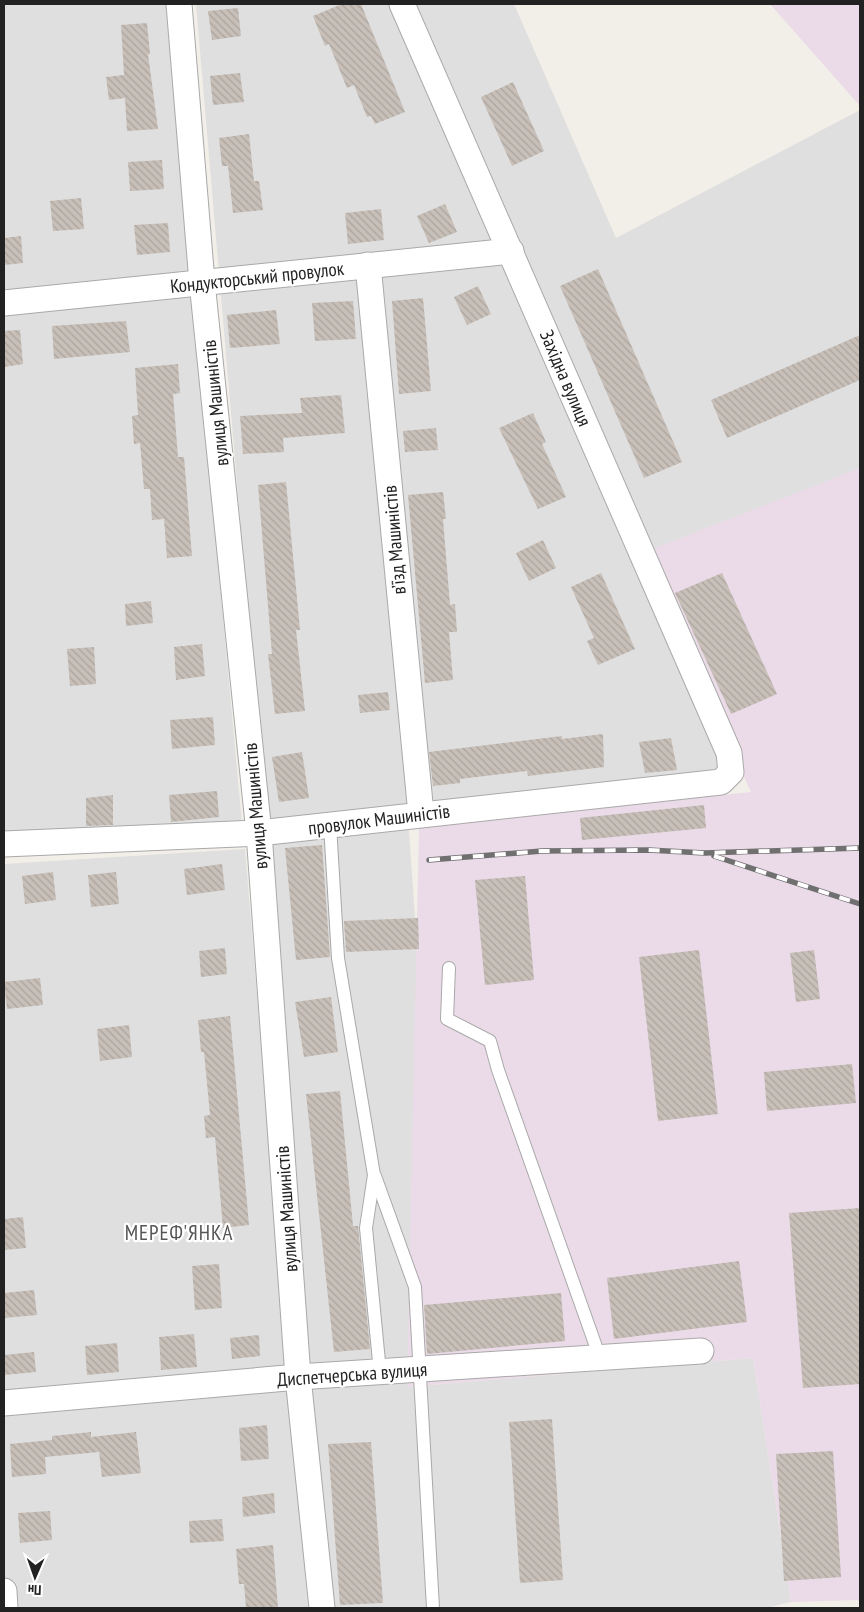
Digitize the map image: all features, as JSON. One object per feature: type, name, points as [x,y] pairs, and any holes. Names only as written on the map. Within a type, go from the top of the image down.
[{"type":"street","name":"вулиця Машиністів","points":[[179,4],[202,282],[259,833],[298,1377],[322,1608]]},
{"type":"street","name":"Західна вулиця","points":[[402,4],[729,753]]},
{"type":"street","name":"Кондукторський провулок","points":[[4,303],[511,251]]},
{"type":"street","name":"в’їзд Машиністів","points":[[368,266],[420,814]]},
{"type":"street","name":"провулок Машиністів","points":[[4,844],[259,833],[720,782],[731,772],[729,753]]},
{"type":"street","name":"Диспетчерська вулиця","points":[[4,1403],[298,1377],[701,1351]]},
{"type":"street","points":[[4,1591],[5,1608]]},
{"type":"lane","points":[[330,825],[338,958],[374,1175],[415,1286],[433,1608]]},
{"type":"lane","points":[[449,968],[447,1019],[490,1041],[498,1070],[600,1358]]},
{"type":"lane","points":[[374,1175],[366,1228],[380,1372]]},
{"type":"shaded area","points":[[4,4],[167,4],[242,824],[4,840]]},
{"type":"shaded area","points":[[196,4],[514,4],[616,238],[860,110],[860,469],[722,759],[717,775],[407,803],[421,1003],[407,1387],[753,1358],[791,1602],[766,1608],[330,1608],[266,822]]},
{"type":"shaded area","points":[[770,4],[860,4],[860,106]]},
{"type":"shaded area","points":[[860,468],[860,1600],[791,1602],[753,1358],[407,1387],[419,828],[751,792],[642,553]]},
{"type":"shaded area","points":[[245,849],[308,1608],[4,1608],[4,864]]},
{"type":"building","points":[[342,4],[361,4],[405,112],[375,124],[371,116],[367,117],[354,85],[347,88],[329,44],[325,46],[313,16]]},
{"type":"building","points":[[238,8],[241,36],[212,40],[208,11]]},
{"type":"building","points":[[147,23],[150,54],[148,54],[158,129],[127,131],[125,98],[109,100],[106,77],[124,75],[121,25]]},
{"type":"building","points":[[240,73],[244,102],[213,105],[210,76]]},
{"type":"building","points":[[513,82],[544,151],[512,166],[481,97]]},
{"type":"building","points":[[249,134],[254,181],[259,181],[263,210],[233,213],[228,166],[222,166],[219,138]]},
{"type":"building","points":[[162,160],[164,189],[130,191],[128,162]]},
{"type":"building","points":[[81,198],[84,229],[53,231],[50,201]]},
{"type":"building","points":[[445,204],[457,232],[429,243],[417,216]]},
{"type":"building","points":[[381,209],[384,240],[348,244],[345,213]]},
{"type":"building","points":[[168,223],[170,252],[137,255],[134,225]]},
{"type":"building","points":[[21,236],[23,263],[4,265],[4,238]]},
{"type":"building","points":[[598,269],[682,462],[644,478],[560,286]]},
{"type":"building","points":[[478,286],[491,314],[467,325],[454,297]]},
{"type":"building","points":[[423,298],[431,391],[399,394],[392,301]]},
{"type":"building","points":[[353,301],[356,339],[315,341],[312,303]]},
{"type":"building","points":[[276,310],[280,344],[230,348],[227,315]]},
{"type":"building","points":[[126,321],[130,352],[54,359],[52,326]]},
{"type":"building","points":[[20,330],[23,364],[4,367],[4,331]]},
{"type":"building","points":[[860,335],[860,380],[727,438],[711,400]]},
{"type":"building","points":[[178,364],[180,393],[173,394],[178,457],[184,457],[192,556],[167,558],[164,519],[152,520],[150,489],[144,489],[140,443],[134,444],[132,416],[138,415],[135,368]]},
{"type":"building","points":[[341,395],[345,433],[283,438],[284,452],[243,454],[240,416],[302,413],[300,398]]},
{"type":"building","points":[[533,413],[546,442],[542,444],[566,497],[538,509],[499,428]]},
{"type":"building","points":[[436,428],[438,450],[405,452],[403,431]]},
{"type":"building","points":[[286,482],[300,630],[296,630],[305,711],[275,714],[268,654],[272,654],[258,485]]},
{"type":"building","points":[[443,492],[446,519],[443,519],[450,605],[455,604],[457,632],[449,632],[453,680],[425,683],[408,495]]},
{"type":"building","points":[[543,540],[556,568],[529,581],[516,553]]},
{"type":"building","points":[[601,573],[635,649],[598,665],[587,641],[594,638],[571,587]]},
{"type":"building","points":[[722,573],[777,694],[731,714],[675,593]]},
{"type":"building","points":[[151,601],[153,623],[126,626],[125,604]]},
{"type":"building","points":[[202,644],[205,676],[176,680],[174,647]]},
{"type":"building","points":[[94,647],[96,684],[70,686],[67,649]]},
{"type":"building","points":[[388,692],[390,710],[360,713],[358,695]]},
{"type":"building","points":[[213,717],[215,745],[172,749],[170,720]]},
{"type":"building","points":[[603,734],[604,767],[528,776],[527,771],[460,779],[460,783],[433,786],[429,752],[562,736],[562,739]]},
{"type":"building","points":[[671,738],[677,770],[645,773],[639,742]]},
{"type":"building","points":[[302,752],[309,798],[279,802],[272,757]]},
{"type":"building","points":[[217,791],[219,817],[171,822],[169,795]]},
{"type":"building","points":[[113,795],[113,825],[86,826],[86,798]]},
{"type":"building","points":[[704,805],[706,828],[582,840],[580,818]]},
{"type":"building","points":[[322,845],[330,957],[296,960],[285,848]]},
{"type":"building","points":[[222,864],[225,890],[187,895],[184,869]]},
{"type":"building","points":[[53,872],[56,900],[25,904],[22,876]]},
{"type":"building","points":[[116,872],[119,904],[91,907],[88,875]]},
{"type":"building","points":[[525,876],[534,980],[485,985],[475,880]]},
{"type":"building","points":[[418,918],[419,949],[346,952],[344,921]]},
{"type":"building","points":[[225,948],[227,974],[201,977],[199,951]]},
{"type":"building","points":[[699,950],[718,1114],[658,1121],[639,957]]},
{"type":"building","points":[[814,950],[820,999],[796,1002],[790,953]]},
{"type":"building","points":[[40,978],[43,1005],[7,1009],[4,982]]},
{"type":"building","points":[[331,997],[338,1052],[304,1057],[295,1002]]},
{"type":"building","points":[[230,1016],[249,1225],[223,1228],[215,1137],[206,1138],[204,1116],[210,1115],[204,1052],[201,1052],[198,1020]]},
{"type":"building","points":[[129,1025],[132,1057],[100,1061],[97,1029]]},
{"type":"building","points":[[852,1064],[856,1103],[767,1111],[764,1072]]},
{"type":"building","points":[[340,1091],[353,1226],[358,1226],[370,1349],[334,1352],[306,1094]]},
{"type":"building","points":[[860,1208],[860,1384],[803,1388],[789,1213]]},
{"type":"building","points":[[23,1217],[26,1248],[4,1250],[4,1219]]},
{"type":"building","points":[[739,1261],[747,1322],[614,1339],[607,1278]]},
{"type":"building","points":[[219,1264],[222,1308],[195,1310],[192,1266]]},
{"type":"building","points":[[34,1290],[37,1315],[4,1318],[4,1293]]},
{"type":"building","points":[[561,1293],[565,1341],[427,1354],[424,1305]]},
{"type":"building","points":[[194,1334],[197,1367],[161,1370],[159,1337]]},
{"type":"building","points":[[259,1335],[260,1356],[232,1359],[230,1338]]},
{"type":"building","points":[[117,1343],[119,1372],[87,1375],[85,1346]]},
{"type":"building","points":[[34,1352],[36,1372],[4,1375],[4,1355]]},
{"type":"building","points":[[552,1419],[563,1580],[520,1583],[509,1422]]},
{"type":"building","points":[[267,1425],[269,1459],[241,1461],[239,1428]]},
{"type":"building","points":[[91,1432],[91,1437],[136,1432],[141,1473],[102,1477],[99,1452],[45,1457],[46,1474],[12,1477],[10,1444],[52,1440],[52,1436]]},
{"type":"building","points":[[371,1442],[383,1603],[340,1605],[328,1444]]},
{"type":"building","points":[[833,1451],[841,1577],[784,1581],[776,1454]]},
{"type":"building","points":[[274,1493],[275,1513],[243,1517],[242,1497]]},
{"type":"building","points":[[50,1511],[52,1540],[20,1543],[18,1513]]},
{"type":"building","points":[[222,1519],[224,1541],[190,1543],[189,1521]]},
{"type":"building","points":[[273,1545],[278,1608],[246,1608],[244,1584],[239,1584],[236,1549]]},
{"type":"railway","points":[[429,860],[542,851],[648,850],[705,853],[860,848]]},
{"type":"railway","points":[[714,856],[860,904]]},
{"type":"district","name":"МЕРЕФ'ЯНКА","points":[[179,1233]]}]
